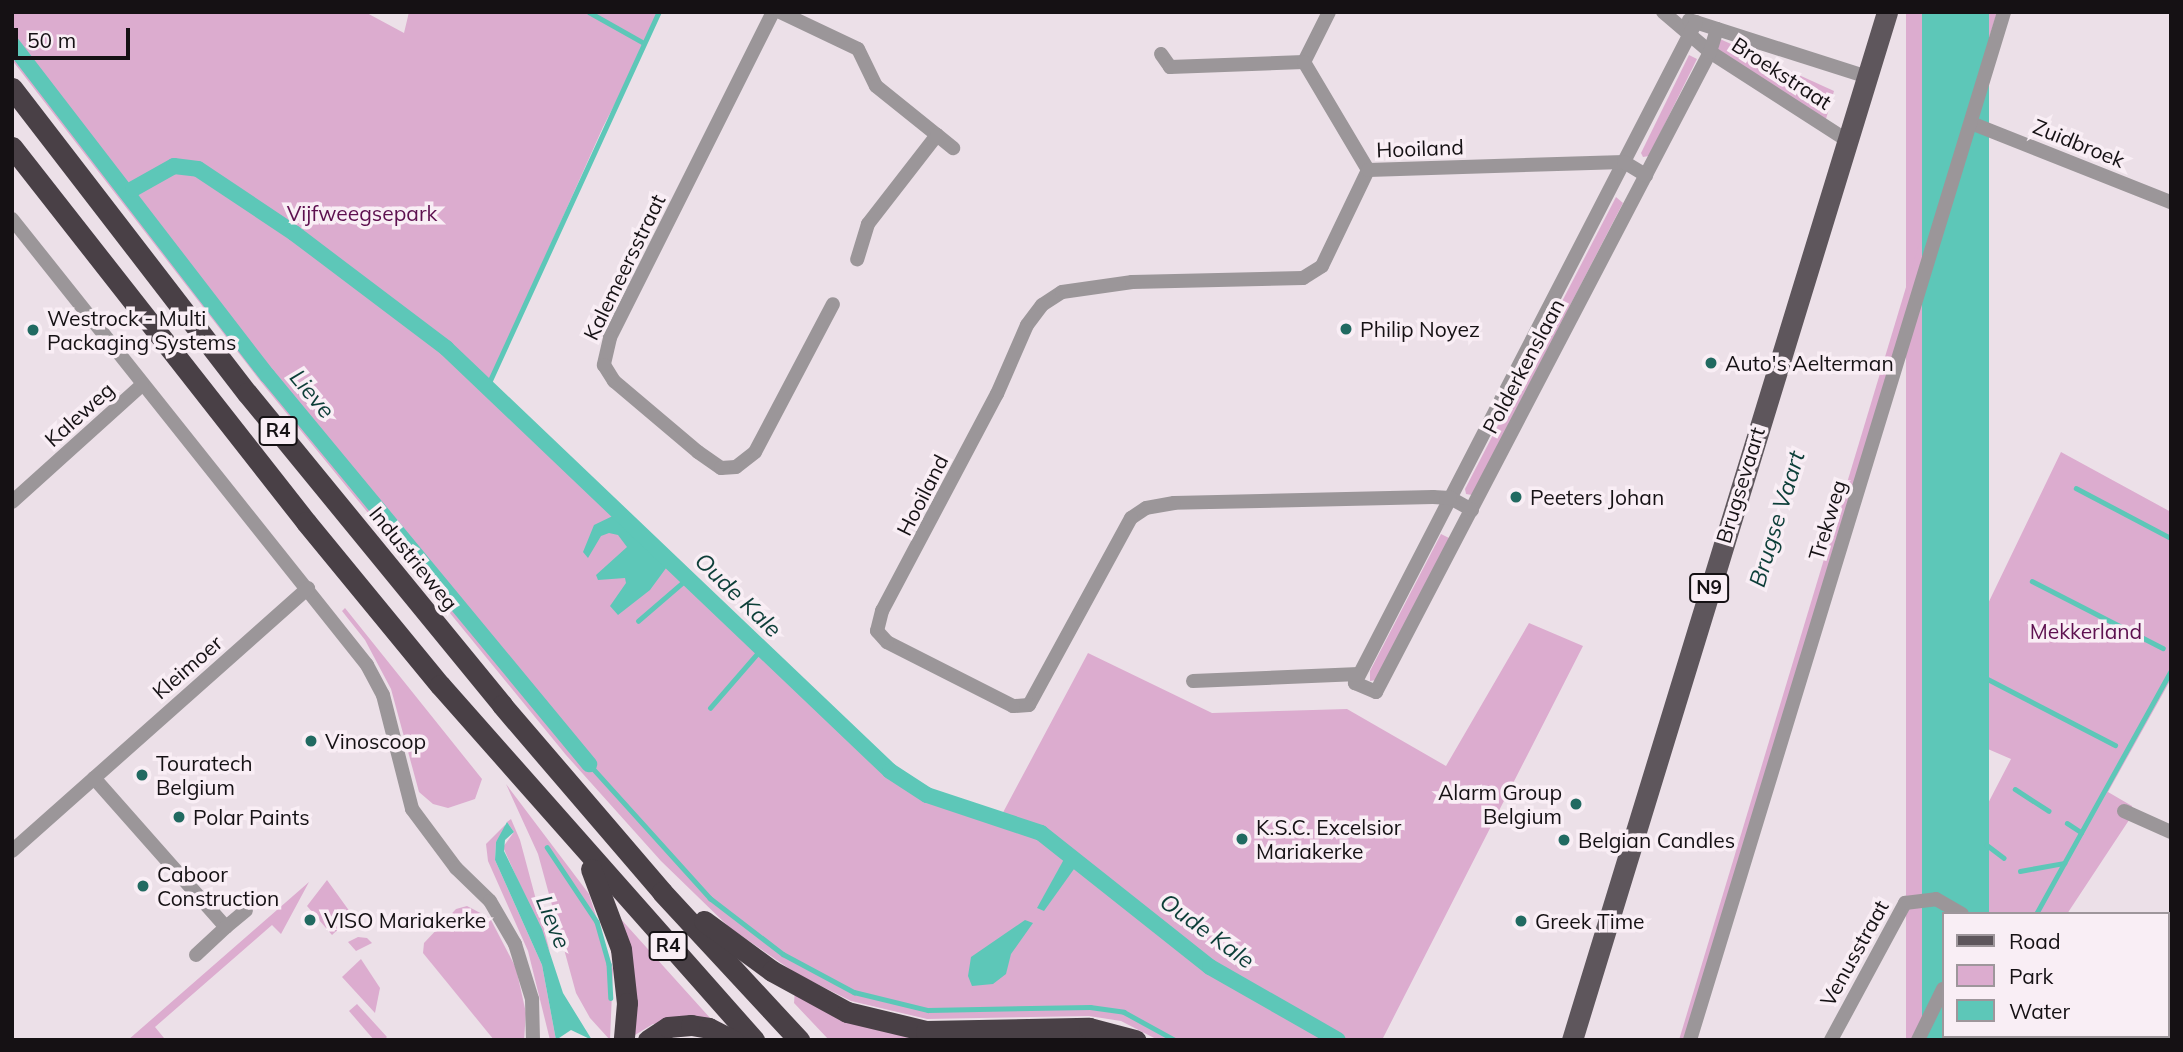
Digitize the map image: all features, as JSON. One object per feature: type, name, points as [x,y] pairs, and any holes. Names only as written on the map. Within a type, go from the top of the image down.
[{"type":"highway","name":"Industrieweg","points":[[12,88],[256,403],[502,705],[663,892],[799,1040]]},
{"type":"highway","name":"R4","points":[[12,147],[306,522],[583,851],[754,1040]]},
{"type":"highway","name":"R4","points":[[583,851],[621,949],[627,1003],[624,1040]]},
{"type":"highway","points":[[663,892],[772,971],[847,1012],[926,1031],[1089,1028],[1135,1040]]},
{"type":"highway","points":[[649,1040],[668,1027],[691,1025],[709,1028],[733,1040]]},
{"type":"highway","points":[[1068,1040],[1098,1040]]},
{"type":"main road","name":"Brugsevaart","points":[[1572,1040],[1887,12]]},
{"type":"street","name":"Kalemeersstraat","points":[[773,12],[610,338],[604,366],[614,382],[698,452],[721,468],[736,467],[755,452],[833,304]]},
{"type":"street","points":[[780,12],[858,49],[876,86],[953,148]]},
{"type":"street","points":[[1304,62],[1329,12]]},
{"type":"street","name":"Broekstraat","points":[[1664,12],[1693,29],[1710,52],[1848,141]]},
{"type":"street","name":"Trekweg","points":[[1690,1040],[2004,12]]},
{"type":"street","name":"Broekstraat","points":[[1693,29],[1717,29],[1868,77]]},
{"type":"street","name":"Polderkenslaan","points":[[1693,29],[1355,683],[1376,692],[1710,52],[1717,29]]},
{"type":"street","points":[[1165,66],[1304,62]]},
{"type":"street","points":[[1304,62],[1368,170]]},
{"type":"street","name":"Zuidbroek","points":[[1971,123],[2171,202]]},
{"type":"street","points":[[857,259],[868,223],[937,135]]},
{"type":"street","points":[[1624,162],[1646,175]]},
{"type":"street","name":"Hooiland","points":[[1472,510],[1450,498],[1174,503],[1146,508],[1131,518],[1030,705],[1013,706],[887,642],[877,631],[883,611],[997,394],[1027,325],[1042,305],[1062,292],[1083,286],[1303,278],[1322,266],[1368,170],[1624,162]]},
{"type":"street","points":[[12,219],[367,665],[383,695],[412,809],[456,867],[503,919],[525,971],[533,1040]]},
{"type":"street","name":"Kaleweg","points":[[12,502],[142,385]]},
{"type":"street","name":"Kleimoer","points":[[12,851],[308,589]]},
{"type":"street","points":[[1193,681],[1359,674]]},
{"type":"street","points":[[94,778],[226,927]]},
{"type":"street","points":[[2124,811],[2171,832]]},
{"type":"street","name":"Venusstraat","points":[[1831,1040],[1905,903],[1936,899],[1959,912]]},
{"type":"street","points":[[196,955],[246,910]]},
{"type":"street","points":[[1918,1040],[1941,993]]},
{"type":"green space","name":"Vijfweegsepark","points":[[12,12],[365,12],[404,33],[409,12],[662,12],[603,127],[487,387],[890,771],[927,795],[999,820],[1088,653],[1212,713],[1347,709],[1446,766],[1529,623],[1583,646],[1382,1040],[1158,1040],[1121,1021],[1089,1016],[927,1019],[851,1001],[797,974],[730,928],[661,861],[566,755],[261,382],[12,60]]},
{"type":"green space","points":[[1906,12],[1922,12],[1922,1040],[1906,1040]]},
{"type":"green space","points":[[1989,12],[1997,12],[1685,1040],[1679,1040]]},
{"type":"green space","points":[[1720,39],[1834,91],[1826,119],[1715,50]]},
{"type":"green space","points":[[1689,55],[1697,59],[1649,156],[1643,157],[1641,153]]},
{"type":"green space","points":[[1616,197],[1623,203],[1472,495],[1466,494],[1465,489]]},
{"type":"green space","name":"Mekkerland","points":[[2061,452],[2171,512],[2171,679],[2108,792],[2132,806],[2133,814],[2068,912],[1975,912],[1941,894],[2011,759],[1930,724]]},
{"type":"green space","points":[[1441,534],[1451,539],[1377,680],[1370,681],[1370,671]]},
{"type":"green space","points":[[345,608],[482,779],[475,799],[448,808],[433,804],[419,792],[391,689],[365,640],[342,611]]},
{"type":"green space","points":[[506,784],[589,894],[613,969],[610,1040],[590,1018],[576,993],[538,854]]},
{"type":"green space","points":[[511,819],[520,840],[550,952],[503,847],[514,832],[507,822]]},
{"type":"green space","points":[[505,825],[507,829],[496,842],[495,860],[542,965],[556,1040],[550,1040],[528,951],[488,861],[486,844]]},
{"type":"green space","points":[[327,880],[358,923],[345,923],[332,935],[307,906]]},
{"type":"green space","points":[[309,882],[281,934],[272,925],[155,1027],[164,1038],[128,1040]]},
{"type":"green space","points":[[467,906],[490,918],[516,968],[526,1013],[524,1040],[494,1040],[423,953],[424,943],[456,909]]},
{"type":"green space","points":[[619,917],[711,1019],[653,1024],[635,1035],[635,989]]},
{"type":"green space","points":[[358,937],[367,938],[372,943],[356,951],[348,942]]},
{"type":"green space","points":[[361,959],[380,988],[375,1013],[342,977]]},
{"type":"green space","points":[[795,990],[834,1010],[1044,1035],[1035,1040],[829,1040],[794,1003]]},
{"type":"green space","points":[[357,1004],[387,1037],[384,1040],[374,1040],[349,1011]]},
{"type":"water","points":[[1922,12],[1989,12],[1989,912],[1941,912],[1941,1038],[1989,1040],[1922,1040]]},
{"type":"water","points":[[621,512],[672,560],[650,590],[618,615],[610,606],[626,583],[625,578],[598,580],[596,575],[627,547],[618,535],[609,533],[601,536],[588,558],[583,552],[594,525]]},
{"type":"water","points":[[507,822],[514,832],[505,840],[504,851],[542,929],[563,993],[592,1040],[571,1030],[556,1040],[542,965],[495,860],[496,842]]},
{"type":"water","points":[[1068,852],[1079,862],[1044,911],[1037,908]]},
{"type":"water","points":[[1025,920],[1033,923],[1011,954],[1006,974],[993,984],[972,986],[968,976],[971,957]]},
{"type":"waterway","points":[[589,12],[644,43]]},
{"type":"waterway","points":[[487,387],[659,12]]},
{"type":"waterway","name":"Lieve","points":[[12,44],[268,376],[589,764]]},
{"type":"waterway","name":"Oude Kale","points":[[133,189],[174,166],[198,169],[294,233],[446,348],[890,771],[927,795],[1041,833],[1210,967],[1338,1040]]},
{"type":"waterway","points":[[2076,488],[2171,538]]},
{"type":"waterway","points":[[638,621],[689,577]]},
{"type":"waterway","points":[[2032,581],[2163,648]]},
{"type":"waterway","points":[[710,708],[762,648]]},
{"type":"waterway","points":[[2037,912],[2171,670]]},
{"type":"waterway","points":[[1982,676],[2115,745]]},
{"type":"waterway","points":[[589,764],[710,898],[783,954],[854,992],[928,1010],[1090,1007],[1124,1012],[1175,1040]]},
{"type":"waterway","points":[[2015,789],[2049,811]]},
{"type":"waterway","points":[[2067,823],[2081,832]]},
{"type":"waterway","points":[[1987,845],[2004,858]]},
{"type":"waterway","points":[[547,847],[597,922],[609,964],[611,998]]},
{"type":"waterway","points":[[2020,871],[2064,863]]},
{"type":"place","name":"Philip Noyez","points":[[1346,329]]},
{"type":"place","name":"Westrock - Multi Packaging Systems","points":[[33,330]]},
{"type":"place","name":"Auto's Aelterman","points":[[1711,363]]},
{"type":"place","name":"Peeters Johan","points":[[1516,497]]},
{"type":"place","name":"Vinoscoop","points":[[311,741]]},
{"type":"place","name":"Touratech Belgium","points":[[142,775]]},
{"type":"place","name":"Alarm Group Belgium","points":[[1576,804]]},
{"type":"place","name":"Polar Paints","points":[[179,817]]},
{"type":"place","name":"K.S.C. Excelsior Mariakerke","points":[[1242,839]]},
{"type":"place","name":"Belgian Candles","points":[[1564,840]]},
{"type":"place","name":"Caboor Construction","points":[[143,886]]},
{"type":"place","name":"VISO Mariakerke","points":[[310,920]]},
{"type":"place","name":"Greek Time","points":[[1521,921]]},
{"type":"water label","name":"Brugse Vaart","points":[[1777,519]]}]
